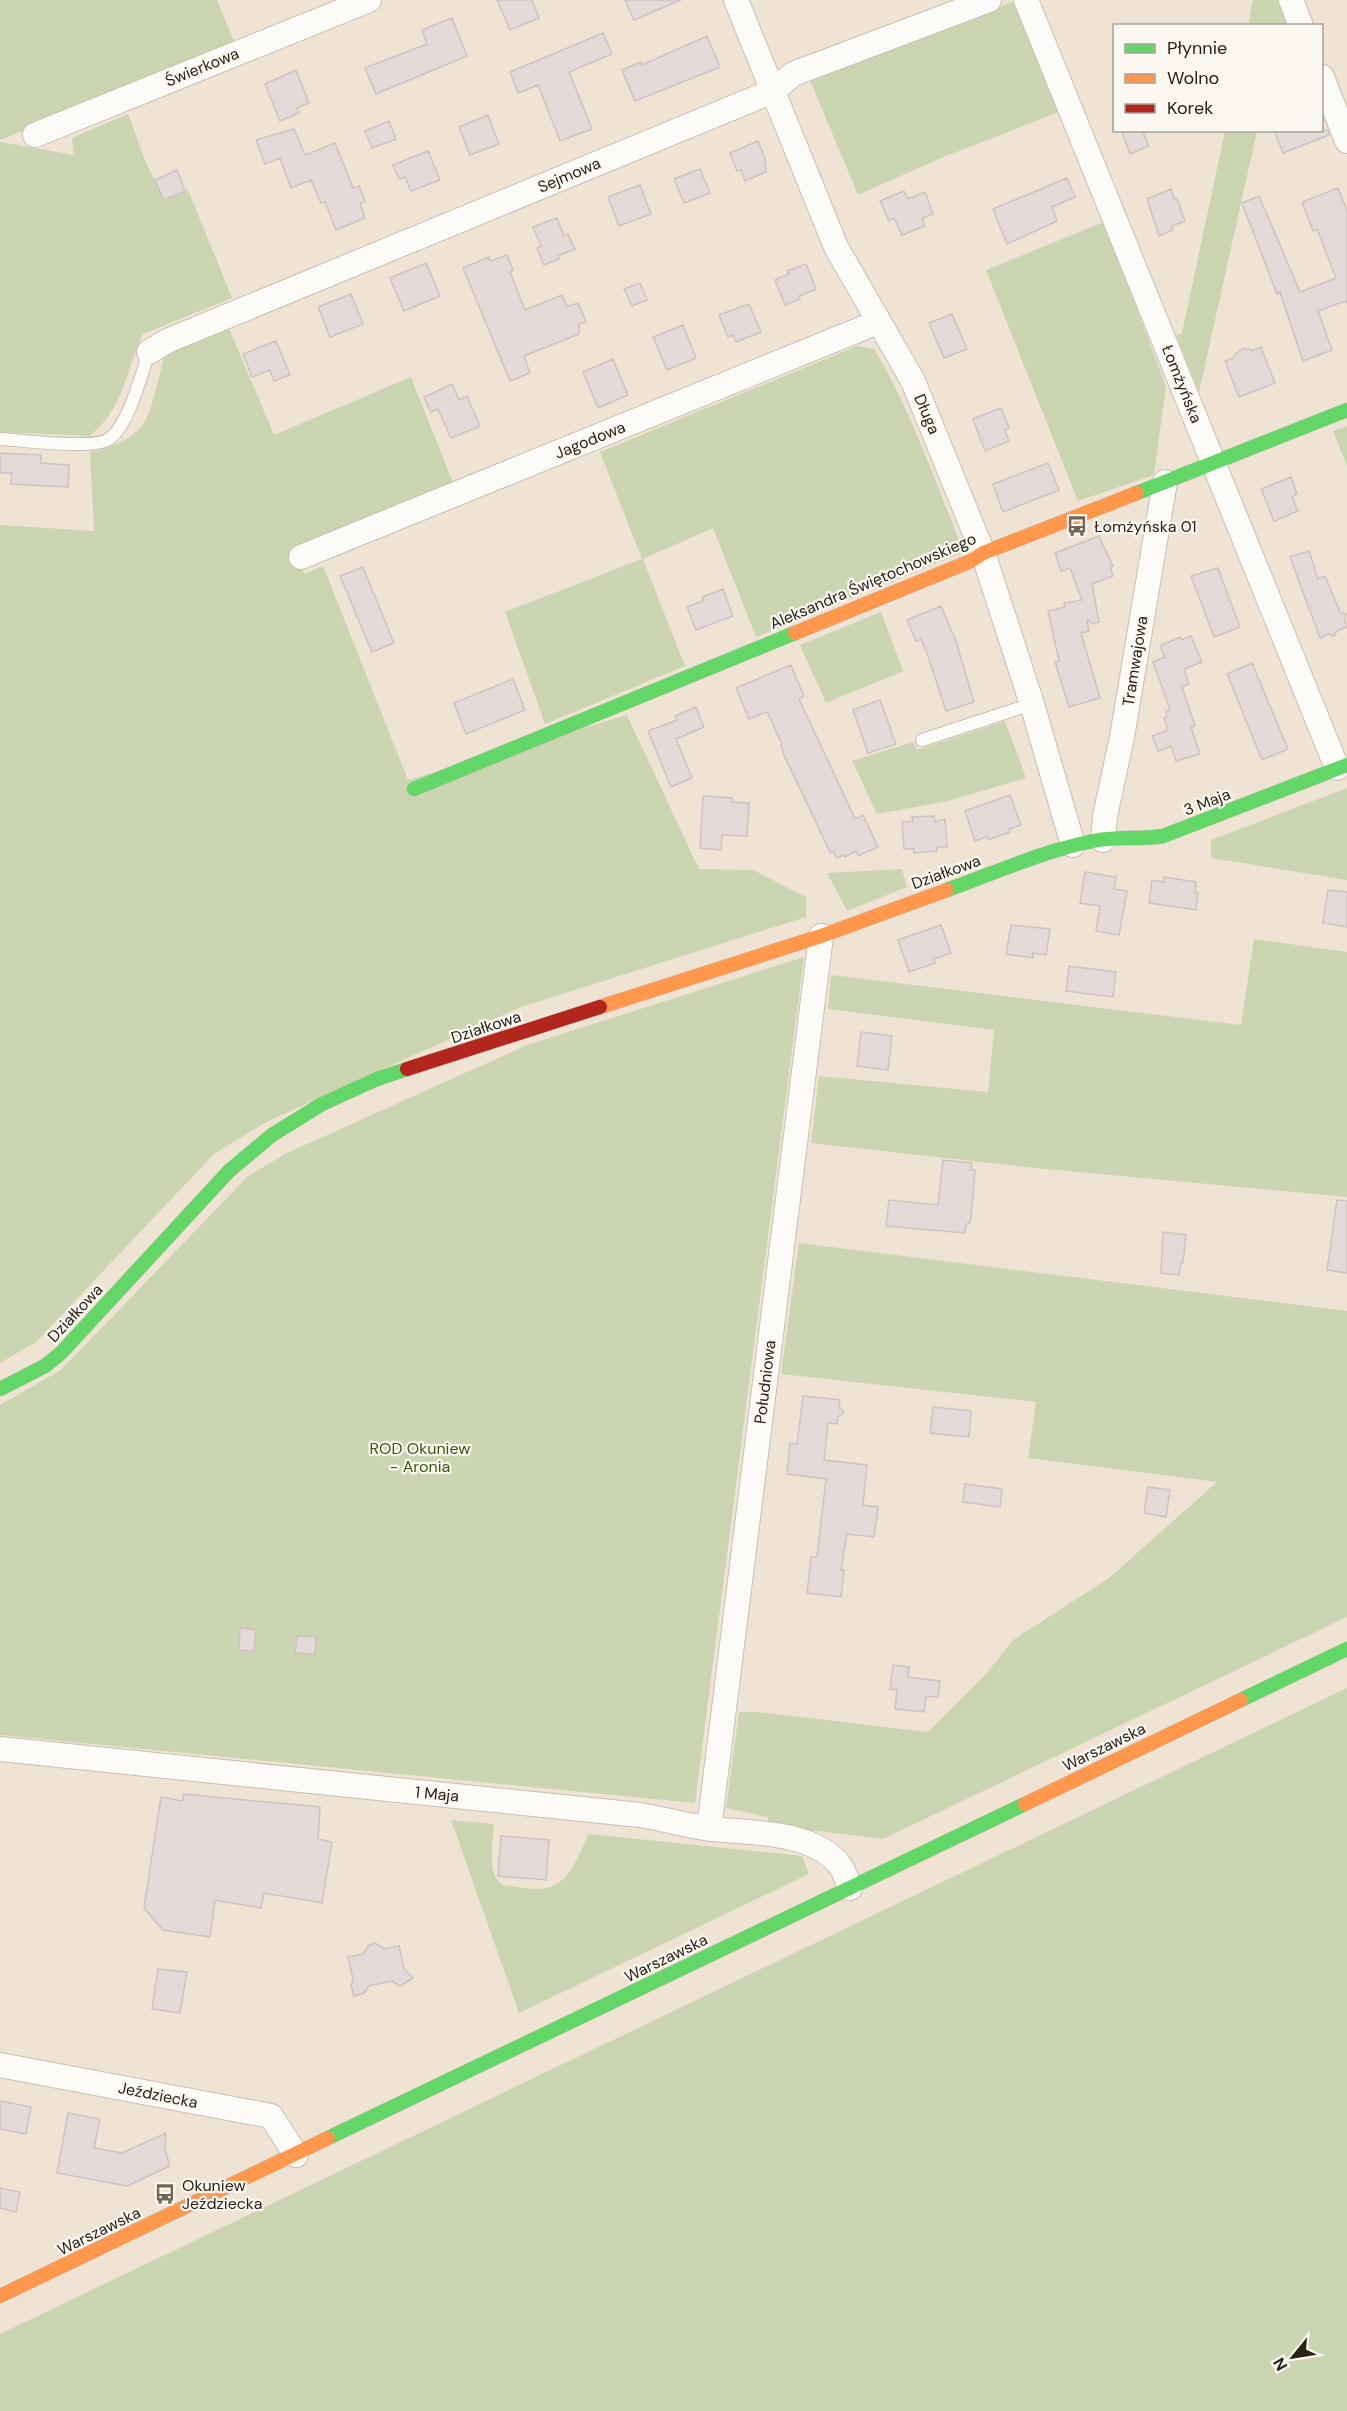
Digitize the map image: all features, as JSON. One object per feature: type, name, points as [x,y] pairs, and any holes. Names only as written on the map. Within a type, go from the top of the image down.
[{"type":"street","name":"Świerkowa","points":[[35,135],[369,0]]},
{"type":"street","name":"Długa","points":[[736,0],[836,247],[913,381],[983,554],[1032,704],[1072,845]]},
{"type":"street","name":"Sejmowa","points":[[150,352],[167,341],[773,90],[793,74],[989,0]]},
{"type":"street","name":"Łomżyńska","points":[[1026,0],[1214,462],[1342,766]]},
{"type":"street","points":[[1291,0],[1300,24]]},
{"type":"street","points":[[1323,80],[1347,141]]},
{"type":"street","name":"Jagodowa","points":[[302,557],[878,322]]},
{"type":"street","name":"Aleksandra Świętochowskiego","points":[[414,789],[971,561],[983,554],[1347,411]]},
{"type":"street","name":"Tramwajowa","points":[[1103,840],[1105,816],[1122,737],[1165,482]]},
{"type":"street","name":"3 Maja","points":[[1072,845],[1103,840],[1147,839],[1162,836],[1342,766]]},
{"type":"street","name":"Działkowa","points":[[0,1389],[45,1366],[61,1353],[229,1171],[272,1135],[322,1104],[377,1079],[821,936],[1072,845]]},
{"type":"street","name":"Południowa","points":[[709,1828],[821,936]]},
{"type":"street","name":"Warszawska","points":[[0,2296],[1347,1649]]},
{"type":"street","name":"1 Maja","points":[[0,1749],[640,1815],[709,1828],[785,1836],[800,1840],[831,1857],[840,1867],[850,1888]]},
{"type":"street","name":"Jeździecka","points":[[0,2065],[271,2116],[296,2155]]},
{"type":"lane","points":[[0,439],[84,445],[108,441],[118,431],[126,415],[150,352]]},
{"type":"lane","points":[[922,740],[1032,704]]},
{"type":"green space","points":[[0,0],[217,0],[235,44],[0,140]]},
{"type":"green space","points":[[1253,0],[1278,0],[1288,24],[1248,24]]},
{"type":"green space","points":[[1015,1],[1059,112],[941,158],[858,195],[810,80]]},
{"type":"green space","points":[[128,114],[145,160],[164,200],[188,190],[232,298],[143,334],[117,402],[100,426],[89,436],[0,432],[0,142],[74,155],[72,138]]},
{"type":"green space","points":[[1225,132],[1257,132],[1199,392],[1176,335],[1182,333]]},
{"type":"green space","points":[[1104,222],[1166,386],[1154,475],[1078,501],[986,270]]},
{"type":"green space","points":[[228,326],[274,435],[411,377],[454,485],[297,551],[304,574],[323,566],[408,780],[627,715],[699,869],[753,870],[806,897],[806,917],[521,1007],[268,1121],[214,1154],[36,1342],[0,1363],[0,525],[94,531],[90,452],[121,442],[141,427],[152,405],[165,353]]},
{"type":"green space","points":[[857,346],[874,349],[888,373],[923,449],[964,552],[756,637],[713,528],[643,559],[685,666],[545,724],[505,612],[642,559],[600,452]]},
{"type":"green space","points":[[1347,426],[1347,466],[1333,431]]},
{"type":"green space","points":[[881,612],[903,671],[826,703],[800,645]]},
{"type":"green space","points":[[1005,721],[1026,778],[948,801],[877,814],[852,761],[913,742],[917,750]]},
{"type":"green space","points":[[1347,788],[1347,880],[1211,858],[1211,840]]},
{"type":"green space","points":[[902,869],[907,887],[847,911],[827,873]]},
{"type":"green space","points":[[1254,939],[1347,952],[1347,1197],[1035,1168],[811,1143],[819,1076],[988,1092],[994,1030],[828,1009],[831,975],[1241,1025]]},
{"type":"green space","name":"ROD Okuniew - Aronia","points":[[804,957],[695,1803],[0,1735],[0,1405],[61,1370],[248,1176],[287,1153],[527,1045]]},
{"type":"green space","points":[[799,1243],[1347,1311],[1347,1617],[883,1839],[768,1825],[768,1817],[726,1808],[739,1712],[757,1712],[928,1732],[986,1674],[1013,1640],[1109,1578],[1217,1482],[1028,1458],[1036,1402],[781,1374]]},
{"type":"green space","points":[[1347,1688],[1347,2411],[0,2411],[0,2334]]},
{"type":"green space","points":[[451,1820],[494,1824],[492,1866],[494,1874],[503,1885],[535,1889],[546,1888],[561,1881],[573,1867],[589,1834],[802,1856],[809,1874],[519,2013]]},
{"type":"building","points":[[497,0],[532,0],[539,18],[510,30]]},
{"type":"building","points":[[625,0],[681,0],[634,20]]},
{"type":"building","points":[[452,18],[467,56],[376,94],[365,68],[427,44],[422,30]]},
{"type":"building","points":[[603,33],[612,54],[569,72],[592,129],[560,141],[538,85],[518,93],[510,72]]},
{"type":"building","points":[[707,36],[720,67],[635,101],[622,70],[641,62],[642,65]]},
{"type":"building","points":[[296,70],[309,103],[297,108],[299,113],[280,121],[265,84]]},
{"type":"building","points":[[488,115],[499,144],[470,155],[459,127]]},
{"type":"building","points":[[389,121],[396,139],[372,148],[365,131]]},
{"type":"building","points":[[294,129],[305,155],[335,143],[353,188],[359,186],[365,201],[360,204],[365,218],[336,230],[325,202],[321,203],[311,180],[291,188],[280,158],[265,164],[256,140]]},
{"type":"building","points":[[1323,130],[1328,130],[1329,135],[1283,153],[1275,132],[1323,132]]},
{"type":"building","points":[[1122,132],[1143,132],[1149,146],[1130,154]]},
{"type":"building","points":[[758,141],[765,159],[766,172],[745,181],[741,170],[737,171],[730,153]]},
{"type":"building","points":[[428,151],[440,180],[411,191],[405,177],[399,179],[393,165]]},
{"type":"building","points":[[700,169],[710,193],[684,203],[674,179]]},
{"type":"building","points":[[177,170],[185,191],[164,200],[155,180]]},
{"type":"building","points":[[1067,178],[1075,197],[1052,207],[1057,221],[1007,244],[993,209]]},
{"type":"building","points":[[640,185],[651,214],[619,226],[608,197]]},
{"type":"building","points":[[1338,188],[1347,211],[1347,303],[1345,301],[1318,311],[1332,350],[1303,361],[1280,292],[1277,294],[1242,203],[1259,196],[1300,292],[1336,278],[1317,229],[1313,231],[1302,202]]},
{"type":"building","points":[[1171,189],[1185,221],[1172,226],[1173,230],[1159,236],[1147,199]]},
{"type":"building","points":[[904,191],[908,199],[925,192],[933,214],[922,218],[925,226],[902,235],[894,218],[889,221],[880,201]]},
{"type":"building","points":[[557,218],[564,236],[568,234],[575,249],[544,265],[537,248],[541,246],[533,227]]},
{"type":"building","points":[[507,255],[513,270],[510,272],[525,310],[562,295],[567,307],[578,303],[586,322],[579,324],[579,334],[524,356],[530,373],[510,381],[463,268],[489,257],[490,261]]},
{"type":"building","points":[[426,263],[440,296],[404,311],[390,278]]},
{"type":"building","points":[[806,264],[816,289],[785,305],[775,280],[789,274],[787,271]]},
{"type":"building","points":[[640,283],[647,300],[632,306],[624,289]]},
{"type":"building","points":[[351,294],[363,324],[330,337],[318,307]]},
{"type":"building","points":[[749,304],[761,332],[736,342],[733,335],[728,337],[719,315]]},
{"type":"building","points":[[952,314],[967,349],[944,358],[929,323]]},
{"type":"building","points":[[683,325],[696,358],[667,370],[653,337]]},
{"type":"building","points":[[276,341],[290,375],[274,381],[270,370],[252,377],[243,354]]},
{"type":"building","points":[[1261,347],[1275,383],[1239,397],[1225,361],[1234,358],[1234,355],[1243,349],[1252,351]]},
{"type":"building","points":[[613,359],[628,395],[598,408],[583,372]]},
{"type":"building","points":[[452,384],[459,400],[467,396],[480,426],[451,438],[438,409],[431,412],[424,397]]},
{"type":"building","points":[[1001,408],[1009,428],[1005,430],[1009,441],[985,451],[973,419]]},
{"type":"building","points":[[0,453],[41,455],[41,463],[69,465],[68,487],[11,484],[12,473],[0,473]]},
{"type":"building","points":[[1048,463],[1059,490],[1003,512],[993,484]]},
{"type":"building","points":[[1291,477],[1297,494],[1292,497],[1298,511],[1274,521],[1261,489]]},
{"type":"building","points":[[1099,536],[1113,566],[1110,567],[1113,576],[1092,584],[1099,622],[1091,624],[1089,620],[1087,621],[1089,631],[1081,633],[1100,698],[1069,707],[1055,662],[1059,661],[1048,611],[1065,607],[1064,603],[1082,600],[1070,568],[1061,571],[1055,553]]},
{"type":"building","points":[[1309,551],[1318,579],[1325,576],[1340,612],[1346,614],[1344,620],[1347,627],[1337,631],[1334,636],[1329,634],[1320,638],[1290,557]]},
{"type":"building","points":[[363,567],[394,643],[372,652],[340,576]]},
{"type":"building","points":[[1218,568],[1240,627],[1214,637],[1191,576]]},
{"type":"building","points":[[723,589],[733,616],[696,630],[687,607],[703,601],[702,597]]},
{"type":"building","points":[[941,606],[956,641],[974,702],[946,711],[921,639],[916,641],[907,620]]},
{"type":"building","points":[[1191,636],[1202,662],[1184,669],[1189,684],[1182,687],[1195,726],[1191,727],[1200,754],[1176,761],[1171,746],[1158,751],[1152,736],[1168,730],[1164,718],[1167,717],[1166,711],[1170,710],[1153,662],[1165,657],[1160,646],[1180,637],[1181,640]]},
{"type":"building","points":[[1252,663],[1288,749],[1262,760],[1227,674]]},
{"type":"building","points":[[791,665],[804,696],[799,699],[855,819],[863,815],[878,847],[858,856],[856,851],[845,857],[843,855],[837,858],[833,851],[830,852],[784,755],[782,744],[767,712],[749,719],[736,688]]},
{"type":"building","points":[[513,679],[525,710],[466,734],[454,703]]},
{"type":"building","points":[[880,700],[896,744],[868,753],[853,710]]},
{"type":"building","points":[[696,707],[704,727],[676,739],[692,778],[671,787],[648,731],[677,720],[675,716]]},
{"type":"building","points":[[1010,795],[1021,825],[1009,829],[1010,832],[988,840],[987,837],[975,841],[965,811]]},
{"type":"building","points":[[703,796],[732,798],[732,802],[749,803],[747,836],[722,835],[721,850],[700,848]]},
{"type":"building","points":[[934,816],[935,822],[945,819],[947,847],[937,847],[937,851],[914,853],[914,849],[904,849],[902,822],[913,821],[912,817]]},
{"type":"building","points":[[1085,872],[1116,877],[1114,889],[1127,891],[1119,935],[1096,931],[1100,906],[1080,903]]},
{"type":"building","points":[[1164,877],[1196,882],[1195,893],[1198,893],[1196,910],[1149,903],[1152,880],[1164,882]]},
{"type":"building","points":[[1328,890],[1347,892],[1347,927],[1323,923]]},
{"type":"building","points":[[941,925],[951,953],[934,959],[935,963],[909,972],[898,940]]},
{"type":"building","points":[[1011,925],[1050,929],[1046,955],[1033,953],[1033,958],[1006,954]]},
{"type":"building","points":[[1069,966],[1116,972],[1113,997],[1066,991]]},
{"type":"building","points":[[861,1032],[892,1036],[888,1070],[857,1066]]},
{"type":"building","points":[[943,1160],[972,1163],[971,1170],[975,1170],[971,1218],[969,1224],[966,1224],[965,1233],[886,1226],[889,1200],[938,1205]]},
{"type":"building","points":[[1337,1200],[1347,1201],[1347,1273],[1327,1270]]},
{"type":"building","points":[[1163,1232],[1186,1235],[1183,1263],[1181,1263],[1179,1275],[1161,1273]]},
{"type":"building","points":[[803,1396],[840,1400],[839,1407],[844,1412],[838,1417],[837,1424],[828,1423],[824,1460],[867,1465],[863,1505],[878,1507],[874,1537],[847,1534],[841,1570],[844,1570],[841,1597],[807,1593],[811,1557],[817,1557],[826,1479],[787,1474],[790,1443],[797,1444]]},
{"type":"building","points":[[933,1407],[971,1411],[969,1437],[930,1433]]},
{"type":"building","points":[[965,1484],[1002,1489],[1000,1507],[963,1502]]},
{"type":"building","points":[[1148,1487],[1170,1490],[1166,1517],[1144,1513]]},
{"type":"building","points":[[240,1628],[256,1630],[254,1651],[239,1650]]},
{"type":"building","points":[[297,1636],[316,1637],[315,1654],[295,1653]]},
{"type":"building","points":[[893,1665],[909,1667],[908,1677],[940,1681],[938,1697],[926,1696],[924,1712],[895,1709],[897,1690],[890,1689]]},
{"type":"building","points":[[184,1794],[320,1807],[318,1839],[332,1842],[322,1903],[264,1893],[261,1908],[215,1900],[210,1937],[163,1930],[144,1908],[161,1797],[182,1801]]},
{"type":"building","points":[[501,1836],[549,1840],[546,1880],[498,1876]]},
{"type":"building","points":[[375,1943],[385,1949],[399,1946],[404,1969],[413,1978],[400,1986],[392,1981],[369,1986],[364,1993],[354,1996],[348,1957],[363,1954],[368,1946]]},
{"type":"building","points":[[158,1969],[187,1972],[180,2013],[152,2009]]},
{"type":"building","points":[[0,2101],[31,2107],[26,2134],[0,2129]]},
{"type":"building","points":[[68,2113],[100,2119],[94,2148],[122,2153],[166,2133],[165,2149],[170,2166],[127,2186],[57,2173]]},
{"type":"building","points":[[0,2188],[20,2192],[16,2212],[0,2208]]},
{"type":"traffic: fast","points":[[1137,493],[1347,410]]},
{"type":"traffic: fast","points":[[414,789],[795,633]]},
{"type":"traffic: fast","points":[[947,890],[1037,856],[1074,845],[1119,838],[1163,836],[1347,765]]},
{"type":"traffic: fast","points":[[0,1389],[45,1366],[61,1353],[229,1171],[272,1135],[322,1104],[377,1079],[407,1069]]},
{"type":"traffic: fast","points":[[1241,1700],[1347,1649]]},
{"type":"traffic: fast","points":[[328,2138],[1025,1804]]},
{"type":"traffic: slow","points":[[795,633],[971,561],[983,553],[1137,493]]},
{"type":"traffic: slow","points":[[600,1007],[821,936],[947,890]]},
{"type":"traffic: slow","points":[[1025,1804],[1241,1700]]},
{"type":"traffic: slow","points":[[0,2296],[328,2138]]},
{"type":"traffic: jam","points":[[407,1069],[600,1007]]},
{"type":"place","name":"Łomżyńska 01","points":[[1077,526]]},
{"type":"place","name":"Okuniew Jeździecka","points":[[165,2194]]}]
